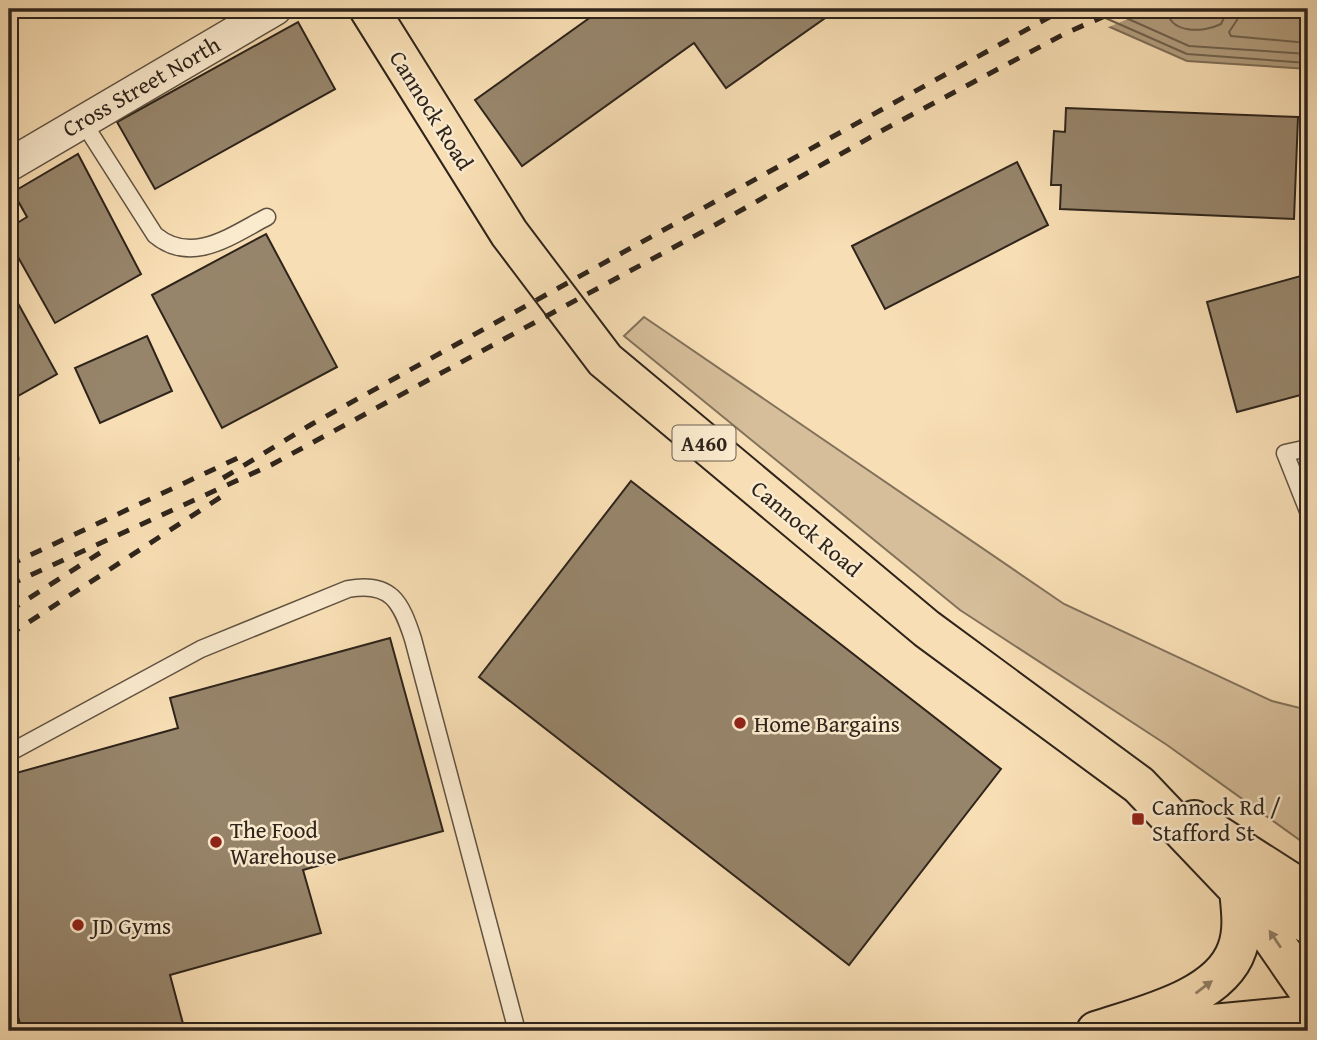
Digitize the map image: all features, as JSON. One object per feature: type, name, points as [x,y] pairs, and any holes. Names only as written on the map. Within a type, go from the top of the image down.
[{"type":"highway","name":"Cannock Road","points":[[369,9],[509,233],[605,360],[927,629],[1139,785],[1240,890],[1308,990]]},
{"type":"highway","name":"A460","points":[[1139,785],[1308,893]]},
{"type":"highway","points":[[1244,853],[1287,893],[1308,924]]},
{"type":"highway","points":[[1096,1031],[1177,1003],[1201,991],[1218,975],[1237,951],[1242,924],[1240,890]]},
{"type":"highway","points":[[1135,1031],[1308,1015]]},
{"type":"street","name":"Cross Street North","points":[[9,164],[275,9]]},
{"type":"lane","points":[[83,122],[155,235],[169,246],[184,249],[210,246],[267,217]]},
{"type":"lane","points":[[1308,449],[1285,453],[1308,511]]},
{"type":"lane","points":[[9,753],[201,649],[348,589],[368,586],[387,593],[399,602],[413,639],[517,1031]]},
{"type":"shaded area","points":[[644,317],[1064,604],[1272,701],[1308,710],[1308,846],[1167,745],[960,610],[624,336]]},
{"type":"water","points":[[1069,9],[1178,9],[1200,14],[1227,9],[1308,9],[1308,69],[1187,61]]},
{"type":"pier","points":[[1065,9],[1152,9],[1104,29]]},
{"type":"building","points":[[602,9],[835,11],[726,88],[694,43],[522,166],[475,100]]},
{"type":"building","points":[[298,22],[335,89],[155,189],[117,122]]},
{"type":"building","points":[[1066,108],[1298,117],[1294,219],[1060,209],[1061,185],[1051,185],[1054,131],[1065,132]]},
{"type":"building","points":[[78,154],[141,274],[55,323],[9,241],[9,228],[27,217],[13,192]]},
{"type":"building","points":[[1017,162],[1048,225],[885,309],[852,246]]},
{"type":"building","points":[[266,234],[337,367],[222,428],[152,295]]},
{"type":"building","points":[[1308,274],[1308,393],[1237,412],[1207,302]]},
{"type":"building","points":[[9,287],[57,374],[9,401]]},
{"type":"building","points":[[147,336],[172,391],[100,423],[75,368]]},
{"type":"building","name":"Home Bargains","points":[[631,481],[1001,769],[849,965],[479,677]]},
{"type":"building","points":[[390,638],[443,831],[303,870],[321,933],[170,975],[185,1031],[22,1031],[9,984],[9,775],[178,728],[170,698]]},
{"type":"railway","points":[[223,478],[312,424],[1064,9]]},
{"type":"railway","points":[[9,585],[271,465],[715,225],[885,129],[1066,33],[1121,9]]},
{"type":"railway","points":[[9,565],[240,457]]},
{"type":"railway","points":[[9,635],[227,493]]},
{"type":"railway","points":[[9,611],[109,547]]},
{"type":"place","name":"Home Bargains","points":[[740,723]]},
{"type":"place","name":"Cannock Rd / Stafford St","points":[[1138,819]]},
{"type":"place","name":"The Food Warehouse","points":[[216,842]]},
{"type":"place","name":"JD Gyms","points":[[78,925]]}]
